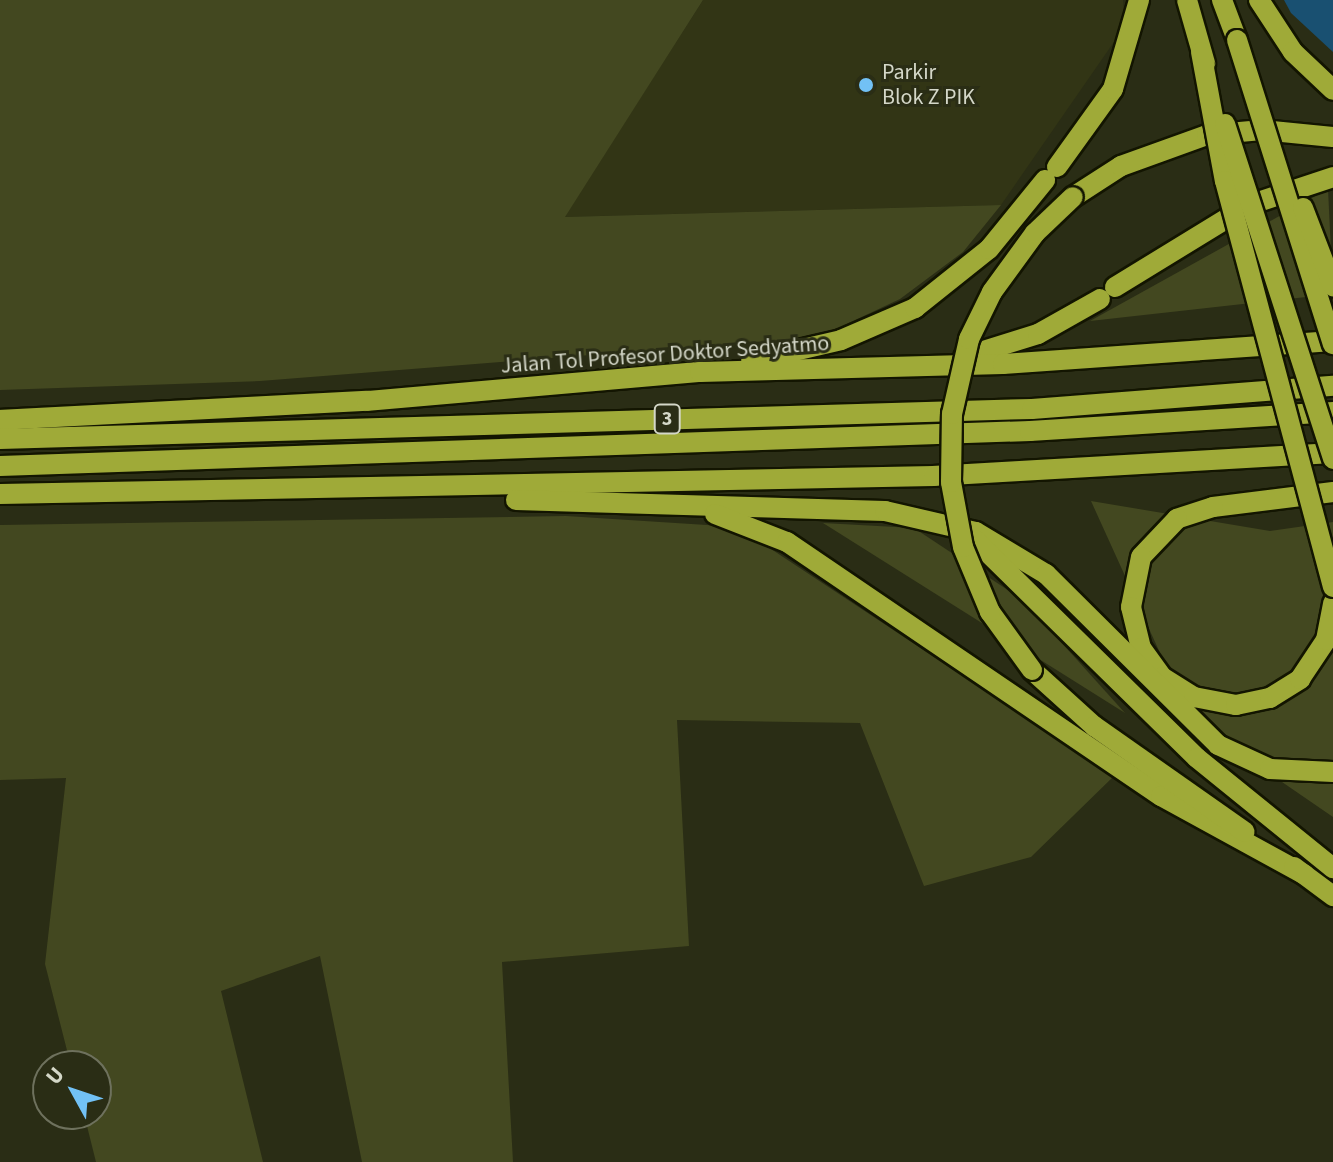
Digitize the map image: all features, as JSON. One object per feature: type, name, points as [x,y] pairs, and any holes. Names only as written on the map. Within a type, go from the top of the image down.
[{"type":"highway","points":[[700,372],[841,340],[915,308],[989,249],[1051,174],[1113,89],[1139,0]]},
{"type":"highway","points":[[0,494],[332,493],[1075,471],[1333,456],[1201,52],[1187,0]]},
{"type":"highway","points":[[1222,0],[1333,286]]},
{"type":"highway","points":[[1259,0],[1287,44],[1333,90]]},
{"type":"highway","points":[[1237,40],[1333,342]]},
{"type":"highway","points":[[1201,52],[1225,181],[1333,587]]},
{"type":"highway","points":[[1333,137],[1262,130],[1207,135],[1121,166],[1073,197],[1023,247],[983,308],[952,414],[951,482],[963,547],[990,612],[1032,670],[1102,732],[1333,896]]},
{"type":"highway","points":[[933,365],[1038,334],[1249,205],[1333,177]]},
{"type":"highway","name":"Jalan Tol Profesor Doktor Sedyatmo","points":[[1,426],[700,372],[933,365],[1333,342]]},
{"type":"highway","name":"Jalan Tol Profesor Doktor Sedyatmo","points":[[1,426],[1032,409],[1333,386]]},
{"type":"highway","name":"3","points":[[0,466],[1030,431],[1333,412]]},
{"type":"highway","points":[[1333,492],[1213,507],[1177,519],[1141,557],[1131,607],[1146,659],[1183,692],[1236,705],[1282,692],[1317,658],[1333,603]]},
{"type":"highway","points":[[332,493],[885,511],[951,525],[1027,558],[1164,697],[1242,759],[1285,772],[1333,772]]},
{"type":"highway","points":[[688,506],[787,542],[1161,796],[1305,875]]},
{"type":"highway","points":[[951,525],[1008,566],[1185,747],[1333,868]]},
{"type":"shaded area","points":[[0,0],[703,0],[565,217],[1001,205],[963,252],[900,299],[819,337],[260,381],[0,390]]},
{"type":"shaded area","name":"Parkir Blok Z PIK","points":[[703,0],[1123,0],[1125,26],[1001,205],[564,217]]},
{"type":"shaded area","points":[[1328,189],[1333,294],[1090,321]]},
{"type":"shaded area","points":[[1091,501],[1270,531],[1333,522],[1333,817],[1190,719]]},
{"type":"shaded area","points":[[566,516],[738,527],[1114,776],[1031,857],[924,886],[860,723],[677,720],[689,946],[502,962],[513,1162],[362,1162],[320,956],[221,991],[263,1162],[96,1162],[88,1130],[112,1130],[112,1050],[67,1050],[45,964],[66,778],[0,780],[0,525]]},
{"type":"shaded area","points":[[823,523],[914,528],[1023,600],[1125,713]]},
{"type":"water","points":[[1284,0],[1333,0],[1333,52],[1291,13]]},
{"type":"place","name":"Parkir Blok Z PIK","points":[[866,85]]}]
